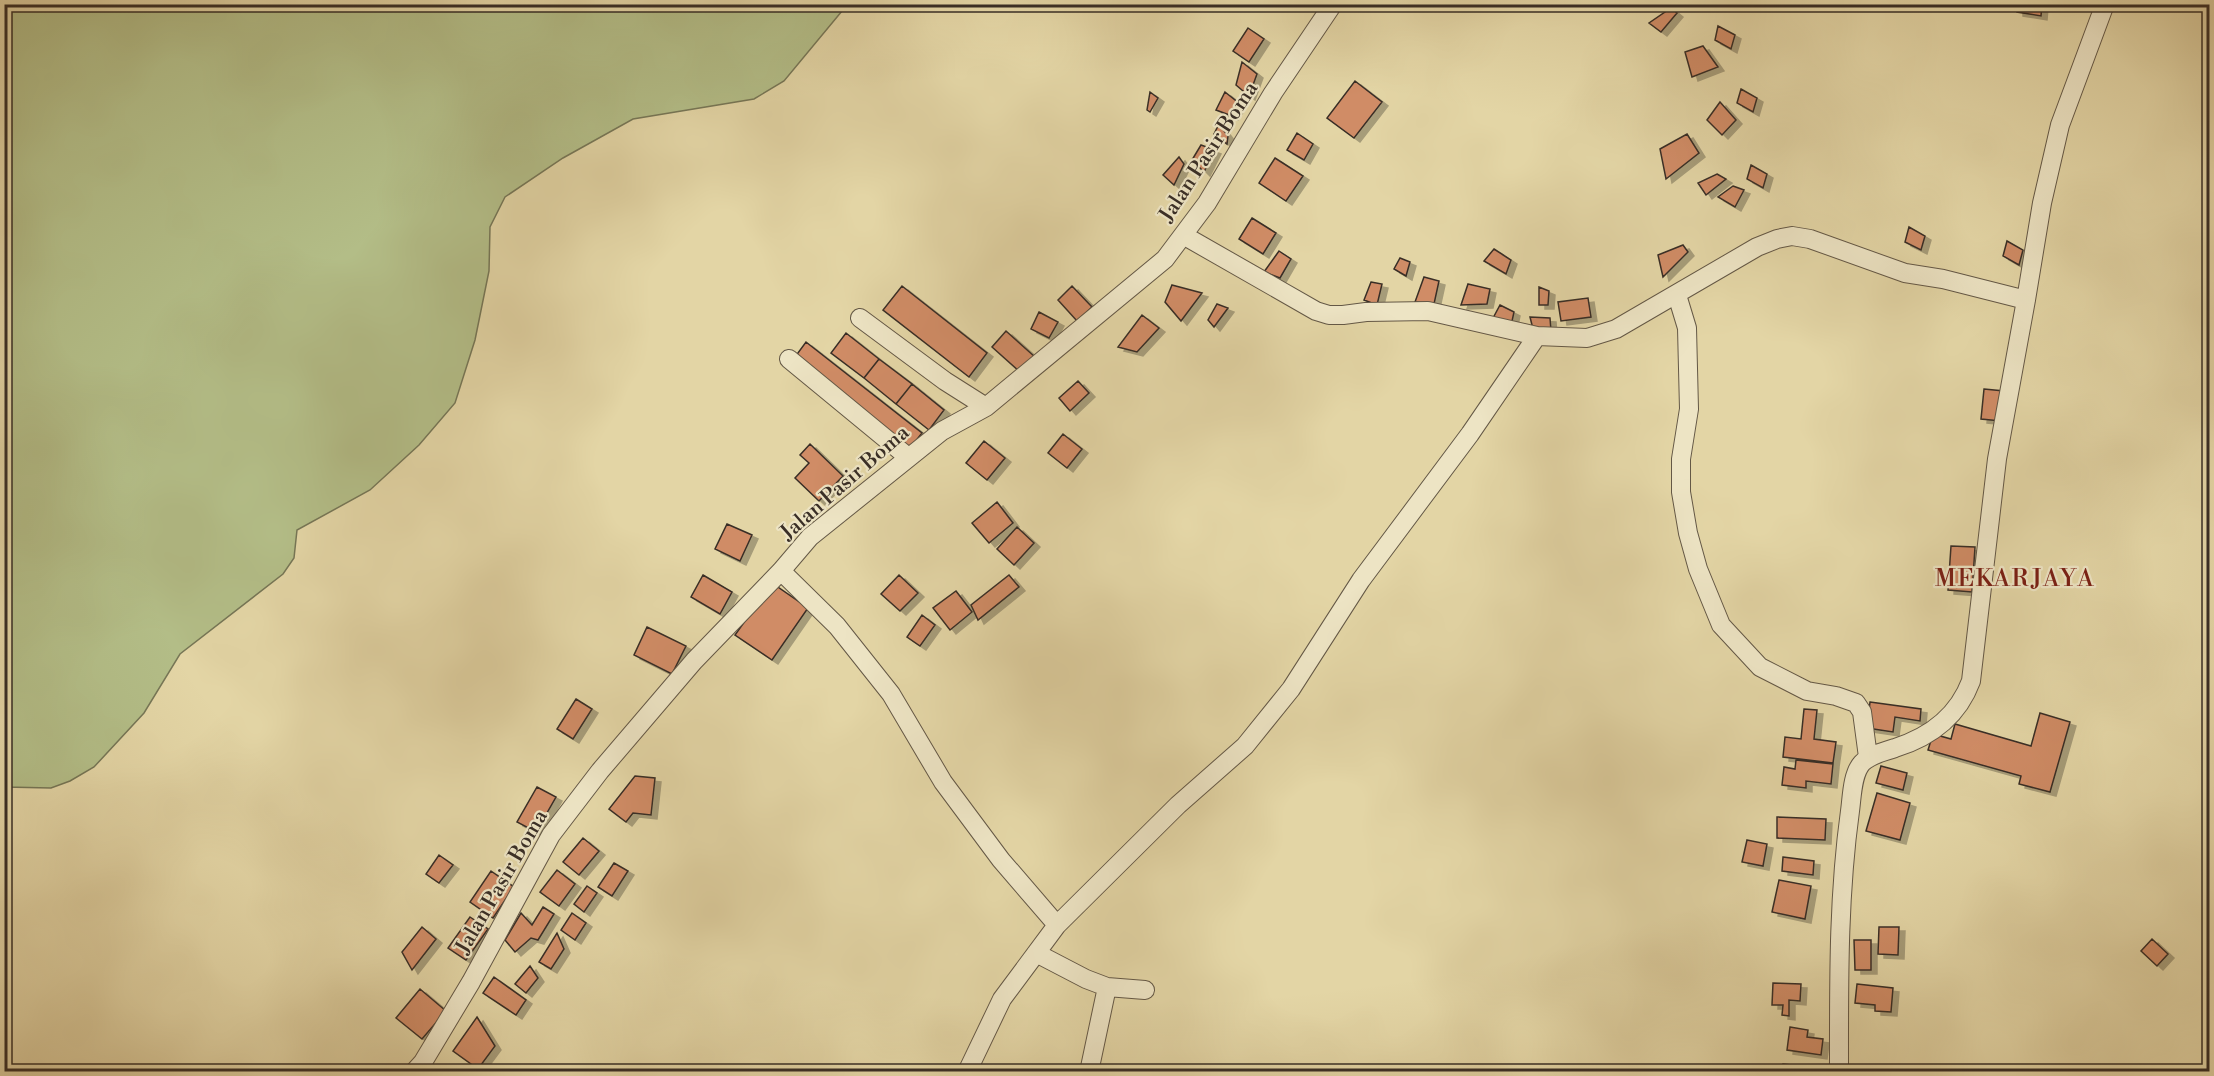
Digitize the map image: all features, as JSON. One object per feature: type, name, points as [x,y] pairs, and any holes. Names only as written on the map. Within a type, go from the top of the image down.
[{"type":"street","name":"Jalan Pasir Boma","points":[[414,1071],[423,1062],[471,982],[551,835],[600,771],[694,661],[781,571],[810,537],[942,431],[986,407],[1165,259],[1207,203],[1273,93],[1333,4]]},
{"type":"street","points":[[1839,1071],[1838,945],[1845,850],[1855,780],[1860,765],[1868,757],[1911,743],[1927,734],[1959,707],[1971,681],[1997,459],[2042,203],[2060,125],[2104,4]]},
{"type":"street","points":[[1183,235],[1316,311],[1329,315],[1381,311],[1428,311],[1537,336],[1587,338],[1601,335],[1677,295],[1756,247],[1777,238],[1792,236],[1810,239],[1905,273],[1943,279],[2026,300]]},
{"type":"street","points":[[1677,295],[1687,328],[1689,409],[1681,459],[1681,492],[1688,533],[1698,569],[1717,617],[1721,625],[1760,667],[1807,691],[1836,696],[1856,703],[1862,712],[1868,757]]},
{"type":"street","points":[[860,318],[945,381],[986,407]]},
{"type":"street","points":[[967,1071],[1002,999],[1057,925],[1178,806],[1245,746],[1292,689],[1361,580],[1470,435],[1537,336]]},
{"type":"street","points":[[789,359],[908,457]]},
{"type":"street","points":[[781,571],[837,626],[891,694],[943,782],[1001,860],[1057,925]]},
{"type":"street","points":[[1036,953],[1086,979],[1107,987],[1145,990]]},
{"type":"street","points":[[1089,1071],[1107,987]]},
{"type":"green space","points":[[4,5],[847,5],[784,81],[754,99],[633,119],[563,158],[505,197],[490,227],[489,271],[475,340],[455,403],[419,445],[370,490],[297,530],[294,558],[283,574],[180,654],[144,713],[94,767],[70,781],[51,788],[5,787]]},
{"type":"building","points":[[2017,4],[2042,4],[2041,16],[2017,12]]},
{"type":"building","points":[[1671,8],[1677,13],[1661,32],[1649,23]]},
{"type":"building","points":[[1718,26],[1735,35],[1731,49],[1715,40]]},
{"type":"building","points":[[1248,28],[1264,39],[1249,62],[1233,51]]},
{"type":"building","points":[[1703,46],[1718,67],[1692,77],[1685,52]]},
{"type":"building","points":[[1242,62],[1257,74],[1249,96],[1236,85]]},
{"type":"building","points":[[1355,81],[1382,102],[1354,138],[1327,118]]},
{"type":"building","points":[[1741,89],[1757,98],[1753,112],[1737,103]]},
{"type":"building","points":[[1150,92],[1158,98],[1150,112],[1147,110]]},
{"type":"building","points":[[1225,92],[1240,104],[1232,116],[1216,110]]},
{"type":"building","points":[[1720,102],[1736,120],[1722,135],[1707,120]]},
{"type":"building","points":[[1219,124],[1228,136],[1227,144],[1214,134]]},
{"type":"building","points":[[1297,133],[1313,144],[1304,160],[1287,150]]},
{"type":"building","points":[[1687,134],[1699,153],[1666,179],[1660,149]]},
{"type":"building","points":[[1201,145],[1215,150],[1204,172],[1192,160]]},
{"type":"building","points":[[1179,157],[1184,164],[1174,185],[1163,175]]},
{"type":"building","points":[[1275,158],[1303,176],[1286,201],[1259,183]]},
{"type":"building","points":[[1751,165],[1767,174],[1763,188],[1747,179]]},
{"type":"building","points":[[1717,174],[1726,179],[1706,195],[1698,183]]},
{"type":"building","points":[[1733,186],[1744,190],[1735,207],[1718,197]]},
{"type":"building","points":[[1252,218],[1276,233],[1263,254],[1239,239]]},
{"type":"building","points":[[1909,227],[1925,236],[1921,250],[1905,242]]},
{"type":"building","points":[[2007,241],[2023,250],[2019,265],[2003,256]]},
{"type":"building","points":[[1683,245],[1688,252],[1663,277],[1658,255]]},
{"type":"building","points":[[1494,249],[1511,260],[1506,274],[1484,261]]},
{"type":"building","points":[[1279,251],[1291,259],[1280,278],[1264,272]]},
{"type":"building","points":[[1400,258],[1410,262],[1406,276],[1394,269]]},
{"type":"building","points":[[1424,277],[1439,281],[1434,304],[1415,302]]},
{"type":"building","points":[[1371,282],[1382,284],[1377,305],[1364,300]]},
{"type":"building","points":[[1468,284],[1490,289],[1487,304],[1461,305]]},
{"type":"building","points":[[1172,285],[1202,293],[1181,321],[1165,302]]},
{"type":"building","points":[[902,286],[987,353],[969,377],[883,310]]},
{"type":"building","points":[[1072,286],[1092,307],[1077,321],[1058,300]]},
{"type":"building","points":[[1539,287],[1549,291],[1548,305],[1539,305]]},
{"type":"building","points":[[1588,298],[1591,317],[1561,321],[1558,302]]},
{"type":"building","points":[[1217,304],[1228,308],[1214,327],[1208,320]]},
{"type":"building","points":[[1500,305],[1514,312],[1511,326],[1492,320]]},
{"type":"building","points":[[1039,312],[1058,322],[1049,338],[1031,329]]},
{"type":"building","points":[[1142,315],[1159,328],[1137,352],[1118,347]]},
{"type":"building","points":[[1530,317],[1550,318],[1551,331],[1533,329]]},
{"type":"building","points":[[1006,331],[1035,357],[1021,373],[992,347]]},
{"type":"building","points":[[846,333],[879,359],[864,378],[831,353]]},
{"type":"building","points":[[806,342],[922,433],[908,451],[792,361]]},
{"type":"building","points":[[879,359],[912,384],[896,404],[864,378]]},
{"type":"building","points":[[1078,381],[1089,393],[1070,411],[1059,398]]},
{"type":"building","points":[[912,384],[944,410],[929,430],[896,404]]},
{"type":"building","points":[[1984,389],[2004,391],[2001,421],[1981,419]]},
{"type":"building","points":[[1063,434],[1082,449],[1067,468],[1048,453]]},
{"type":"building","points":[[984,441],[1005,458],[987,480],[966,463]]},
{"type":"building","points":[[810,444],[843,476],[819,501],[795,478],[809,463],[800,455]]},
{"type":"building","points":[[997,502],[1013,523],[989,543],[972,523]]},
{"type":"building","points":[[727,524],[752,535],[740,561],[715,549]]},
{"type":"building","points":[[1017,527],[1034,543],[1014,565],[997,549]]},
{"type":"building","points":[[1951,546],[1975,547],[1972,592],[1948,590]]},
{"type":"building","points":[[703,575],[732,592],[720,614],[691,597]]},
{"type":"building","points":[[899,575],[918,593],[900,611],[881,594]]},
{"type":"building","points":[[1009,575],[1019,587],[978,620],[971,605]]},
{"type":"building","points":[[772,583],[808,608],[772,660],[735,635]]},
{"type":"building","points":[[956,591],[972,612],[950,630],[933,608]]},
{"type":"building","points":[[922,615],[935,625],[920,646],[907,637]]},
{"type":"building","points":[[647,627],[686,646],[672,674],[634,655]]},
{"type":"building","points":[[576,699],[592,709],[573,739],[557,729]]},
{"type":"building","points":[[1870,702],[1921,709],[1920,721],[1895,717],[1893,732],[1867,728]]},
{"type":"building","points":[[1804,709],[1817,710],[1814,739],[1836,742],[1833,763],[1783,757],[1785,737],[1801,739]]},
{"type":"building","points":[[2040,713],[2070,722],[2050,792],[2019,784],[2021,776],[1928,750],[1933,734],[1951,739],[1955,724],[2031,746]]},
{"type":"building","points":[[1796,760],[1833,764],[1831,784],[1806,781],[1806,788],[1782,785],[1784,767],[1795,769]]},
{"type":"building","points":[[1881,766],[1907,773],[1903,790],[1876,783]]},
{"type":"building","points":[[635,776],[655,778],[651,815],[633,813],[626,822],[609,809]]},
{"type":"building","points":[[537,787],[556,797],[536,832],[517,822]]},
{"type":"building","points":[[1877,793],[1910,803],[1900,840],[1866,831]]},
{"type":"building","points":[[1777,817],[1826,819],[1825,840],[1777,838]]},
{"type":"building","points":[[583,838],[599,851],[579,875],[563,862]]},
{"type":"building","points":[[1747,840],[1767,844],[1763,866],[1742,862]]},
{"type":"building","points":[[439,855],[453,865],[439,883],[426,874]]},
{"type":"building","points":[[1783,857],[1814,861],[1813,875],[1782,871]]},
{"type":"building","points":[[614,863],[628,871],[612,896],[598,887]]},
{"type":"building","points":[[557,870],[575,884],[559,906],[540,892]]},
{"type":"building","points":[[491,871],[514,887],[493,918],[470,902]]},
{"type":"building","points":[[1779,880],[1811,886],[1805,919],[1772,912]]},
{"type":"building","points":[[587,886],[597,893],[584,912],[574,904]]},
{"type":"building","points":[[543,907],[554,914],[538,940],[531,938],[515,952],[505,940],[521,913],[532,925]]},
{"type":"building","points":[[572,913],[586,923],[575,940],[561,930]]},
{"type":"building","points":[[470,917],[488,929],[466,960],[448,948]]},
{"type":"building","points":[[422,927],[436,939],[412,970],[402,952]]},
{"type":"building","points":[[1879,927],[1899,927],[1898,955],[1878,954]]},
{"type":"building","points":[[557,933],[564,949],[551,969],[539,962]]},
{"type":"building","points":[[2152,939],[2168,954],[2157,966],[2141,951]]},
{"type":"building","points":[[1854,940],[1871,940],[1871,970],[1855,970]]},
{"type":"building","points":[[530,966],[538,978],[526,993],[515,984]]},
{"type":"building","points":[[494,977],[526,1000],[516,1015],[483,993]]},
{"type":"building","points":[[1773,983],[1801,984],[1800,1001],[1789,1000],[1789,1016],[1782,1015],[1783,1005],[1772,1005]]},
{"type":"building","points":[[1857,984],[1893,988],[1891,1012],[1875,1011],[1875,1005],[1855,1003]]},
{"type":"building","points":[[420,989],[446,1011],[422,1039],[396,1018]]},
{"type":"building","points":[[477,1017],[495,1046],[478,1069],[453,1051]]},
{"type":"building","points":[[1790,1027],[1808,1030],[1807,1037],[1823,1039],[1821,1055],[1787,1050]]},
{"type":"building","points":[[1783,1064],[1800,1066],[1800,1072],[1782,1072]]},
{"type":"district","name":"MEKARJAYA","points":[[2015,579]]}]
